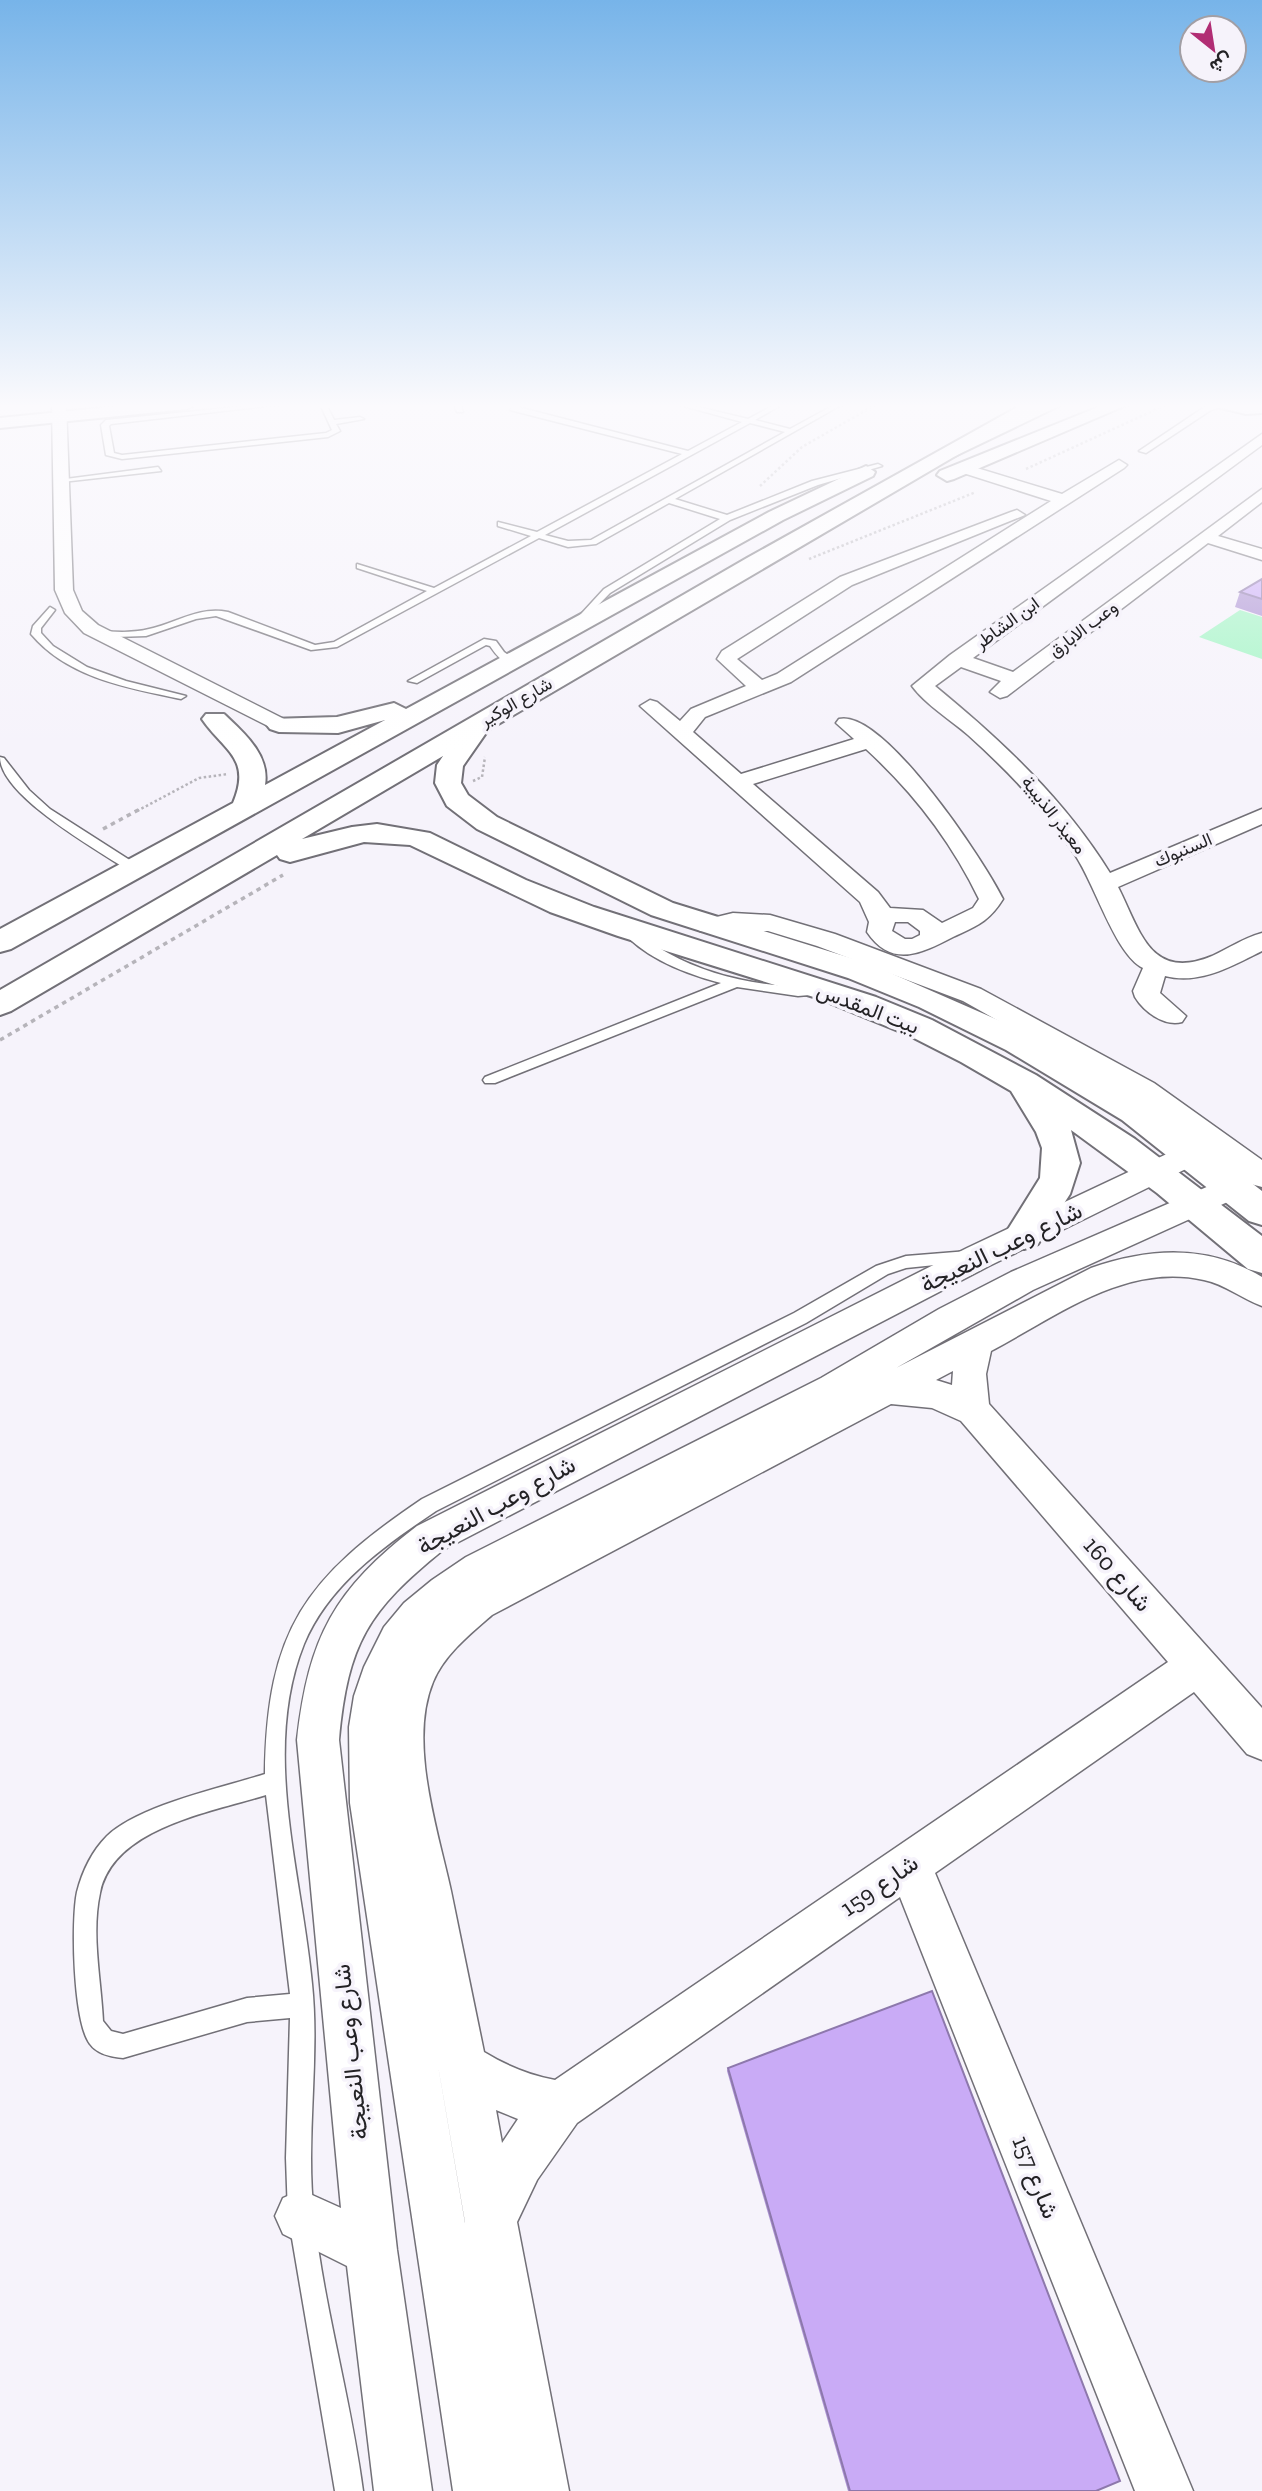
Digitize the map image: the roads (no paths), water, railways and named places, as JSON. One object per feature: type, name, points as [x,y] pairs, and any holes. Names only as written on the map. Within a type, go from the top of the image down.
[{"type":"main road","name":"شارع الوكير","points":[[0,942],[768,520]]},
{"type":"main road","name":"شارع الوكير","points":[[0,1004],[829,520]]},
{"type":"main road","points":[[755,563],[847,533],[870,520]]},
{"type":"main road","points":[[279,724],[308,727],[351,723],[466,687]]},
{"type":"main road","points":[[198,707],[242,746],[254,771],[252,793],[244,809]]},
{"type":"main road","name":"بيت المقدس","points":[[484,721],[454,760],[447,777],[449,789],[457,800],[487,823],[640,900],[709,926],[871,976],[1016,1059]]},
{"type":"main road","name":"بيت المقدس","points":[[216,877],[347,835],[392,833],[429,843],[534,895],[625,929],[823,990],[939,1036],[1016,1059],[1105,1092],[1172,1162],[1231,1189],[1262,1211]]},
{"type":"main road","points":[[960,990],[1016,1059],[1051,1122],[1062,1154],[1062,1167],[1054,1192],[1024,1234]]},
{"type":"main road","name":"بيت المقدس","points":[[1231,1189],[1262,1258]]},
{"type":"street","points":[[48,520],[46,596],[50,610],[68,633],[101,641],[142,656],[279,724]]},
{"type":"street","points":[[63,520],[64,590],[79,619],[101,641]]},
{"type":"street","points":[[761,689],[731,664],[727,659],[729,655],[846,582],[1003,520]]},
{"type":"street","points":[[681,733],[691,719],[709,706],[761,689],[1031,520]]},
{"type":"street","name":"ابن الشاطر","points":[[922,686],[1149,520]]},
{"type":"street","name":"وعب الابارق","points":[[957,659],[1008,686],[1227,520]]},
{"type":"street","points":[[1127,536],[1185,552]]},
{"type":"street","points":[[1205,537],[1262,555]]},
{"type":"street","points":[[955,538],[988,549]]},
{"type":"street","points":[[112,661],[198,707]]},
{"type":"street","name":"معيذر الذيبية","points":[[922,686],[988,738],[1036,789],[1105,884],[1136,953],[1157,965],[1189,972],[1200,971],[1262,941]]},
{"type":"street","points":[[650,706],[869,897],[878,909],[880,932],[891,943],[910,947],[930,941],[964,911]]},
{"type":"street","points":[[845,723],[869,741],[932,805],[986,889],[990,904],[964,911],[886,917],[880,924]]},
{"type":"street","points":[[737,782],[869,741]]},
{"type":"street","name":"السنبوك","points":[[1105,884],[1262,816]]},
{"type":"street","points":[[869,897],[929,922],[933,928],[930,941],[934,968],[960,990]]},
{"type":"street","name":"بيت المقدس","points":[[709,926],[758,921],[826,940],[960,990],[1144,1090],[1231,1189]]},
{"type":"street","name":"بيت المقدس","points":[[826,940],[861,935],[880,924]]},
{"type":"street","points":[[1157,965],[1146,991],[1148,997],[1173,1016]]},
{"type":"street","name":"شارع وعب النعيجة","points":[[404,2491],[371,2250],[318,1740],[321,1695],[332,1649],[344,1626],[359,1602],[393,1566],[430,1538],[978,1257],[1172,1162]]},
{"type":"street","name":"شارع وعب النعيجة","points":[[482,2491],[372,1803],[367,1747],[372,1694],[391,1649],[425,1610],[452,1587],[480,1570],[833,1388],[987,1299],[1231,1189]]},
{"type":"street","points":[[540,2491],[489,2226],[463,2067],[415,1831],[402,1745],[402,1712],[425,1655],[442,1631],[478,1602],[979,1340],[1123,1269],[1162,1262],[1190,1264],[1235,1277],[1262,1293]]},
{"type":"street","points":[[973,1410],[968,1373],[971,1355],[979,1340]]},
{"type":"street","name":"شارع 160","points":[[887,1389],[932,1392],[954,1398],[973,1410],[1262,1740]]},
{"type":"street","name":"شارع 159","points":[[489,2226],[507,2179],[531,2139],[560,2106],[1198,1665]]},
{"type":"street","name":"شارع 157","points":[[909,1864],[1164,2491]]},
{"type":"street","points":[[463,2067],[493,2086],[525,2099],[560,2106]]},
{"type":"street","points":[[301,2216],[371,2250]]},
{"type":"lane","points":[[101,641],[160,629],[191,616],[218,613],[314,648],[324,647],[343,641],[565,520]]},
{"type":"lane","points":[[501,524],[568,544],[593,542],[632,520]]},
{"type":"lane","points":[[571,630],[607,591],[723,520]]},
{"type":"lane","points":[[360,566],[435,591]]},
{"type":"lane","points":[[50,610],[36,628],[36,634],[61,655],[111,680],[198,707]]},
{"type":"lane","points":[[142,656],[146,644],[160,629]]},
{"type":"lane","points":[[413,681],[484,642],[493,643],[500,654],[512,662]]},
{"type":"lane","points":[[0,760],[35,802],[135,869]]},
{"type":"lane","points":[[625,929],[645,947],[687,968],[780,992],[823,990]]},
{"type":"lane","points":[[685,1004],[696,983],[687,968]]},
{"type":"lane","points":[[491,1080],[685,1004],[713,990],[740,982]]},
{"type":"lane","points":[[349,2491],[301,2216],[297,2132],[302,2006],[273,1782],[275,1716],[293,1646],[327,1584],[384,1535],[449,1494],[800,1318],[882,1270],[906,1262],[978,1257]]},
{"type":"lane","points":[[273,1782],[144,1826],[122,1839],[102,1859],[86,1902],[91,2021],[96,2036],[108,2045],[123,2046],[247,2010],[302,2006]]}]
